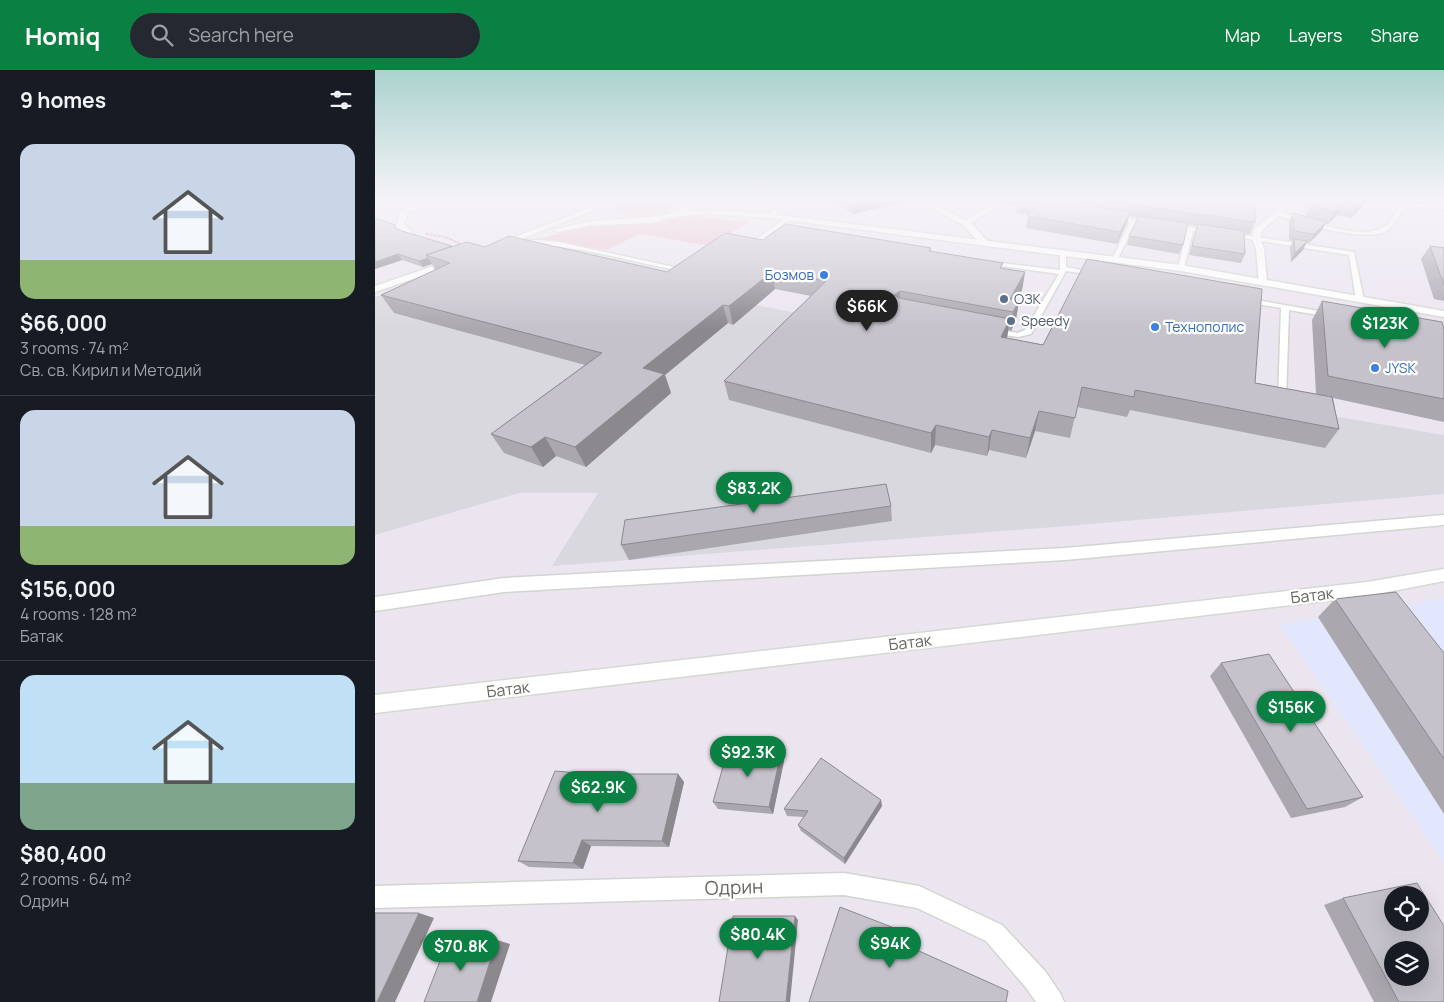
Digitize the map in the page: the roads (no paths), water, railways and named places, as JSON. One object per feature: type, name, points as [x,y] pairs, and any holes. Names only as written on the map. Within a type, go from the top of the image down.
[{"type":"street","points":[[493,248],[504,243]]},
{"type":"street","points":[[493,248],[509,243]]},
{"type":"street","points":[[996,243],[1181,268],[1444,314]]},
{"type":"street","points":[[1258,243],[1262,282]]},
{"type":"street","points":[[375,288],[476,254]]},
{"type":"street","points":[[375,604],[504,585],[1065,554],[1444,520]]},
{"type":"street","name":"Батак","points":[[375,704],[1367,589],[1444,575]]},
{"type":"street","name":"Одрин","points":[[375,897],[845,884],[919,897],[994,933],[1036,980],[1051,1002]]},
{"type":"lane","points":[[493,248],[520,243]]},
{"type":"lane","points":[[554,243],[671,267]]},
{"type":"lane","points":[[746,249],[754,243]]},
{"type":"lane","points":[[1115,259],[1122,243]]},
{"type":"lane","points":[[1181,268],[1187,243]]},
{"type":"lane","points":[[1291,243],[1352,253],[1360,300]]},
{"type":"lane","points":[[984,330],[1018,336],[1028,332],[1063,271],[1063,252]]},
{"type":"lane","points":[[978,261],[1101,275]]},
{"type":"lane","points":[[1236,298],[1340,316]]},
{"type":"lane","points":[[1283,400],[1285,307]]},
{"type":"place","name":"Бозмов","points":[[824,275]]},
{"type":"place","name":"ОЗК","points":[[1004,299]]},
{"type":"place","name":"Speedy","points":[[1011,321]]},
{"type":"place","name":"Технополис","points":[[1155,327]]},
{"type":"place","name":"JYSK","points":[[1375,368]]}]
